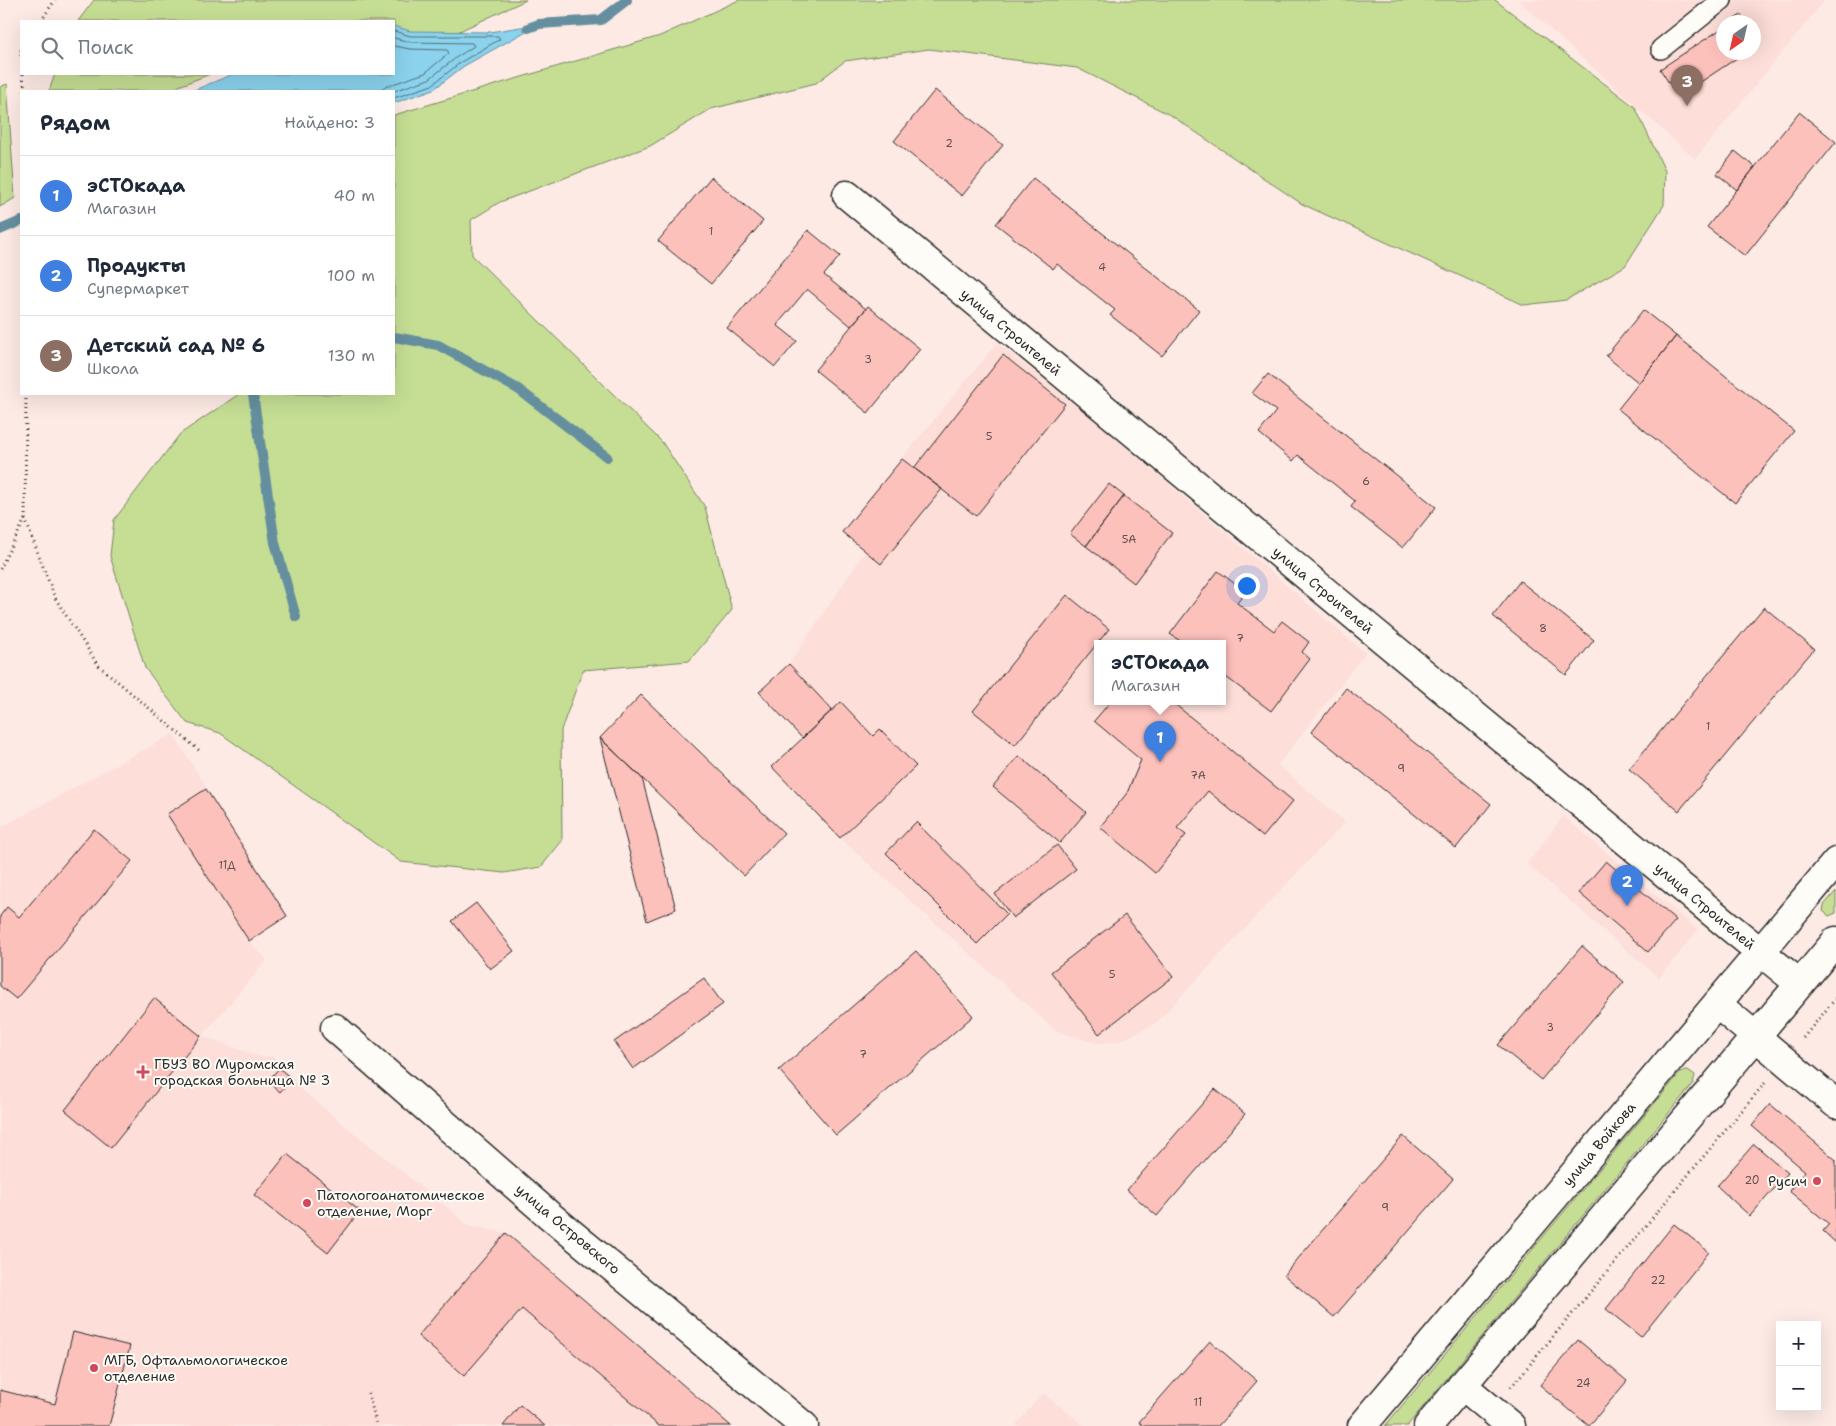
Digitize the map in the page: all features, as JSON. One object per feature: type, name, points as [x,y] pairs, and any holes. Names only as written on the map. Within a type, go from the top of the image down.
[{"type":"street","name":"улица Строителей","points":[[847,195],[1800,984]]},
{"type":"street","name":"улица Войкова","points":[[1362,1426],[1836,862]]},
{"type":"street","points":[[1428,1426],[1836,942]]},
{"type":"street","points":[[1717,1004],[1836,1104]]},
{"type":"street","name":"улица Островского","points":[[335,1028],[549,1215],[804,1426]]},
{"type":"street","points":[[1462,1385],[1501,1418]]},
{"type":"lane","points":[[1661,49],[1722,0]]},
{"type":"path","points":[[42,20],[55,0]]},
{"type":"path","points":[[23,75],[24,90]]},
{"type":"path","points":[[26,395],[25,519],[55,598],[98,665],[201,752]]},
{"type":"path","points":[[0,570],[25,519]]},
{"type":"path","points":[[1501,1418],[1784,1060],[1836,998]]},
{"type":"path","points":[[368,1393],[377,1426]]},
{"type":"shaded area","points":[[1518,0],[1825,0],[1695,159]]},
{"type":"shaded area","points":[[997,343],[1098,423],[1365,653],[1278,765],[1345,822],[1156,1023],[1118,1042],[1095,1043],[1055,1030],[840,838],[772,767],[802,738],[759,692],[789,664],[865,552],[842,532]]},
{"type":"shaded area","name":"ГБУЗ ВО Муромская городская больница № 3","points":[[173,734],[287,916],[249,941],[267,960],[202,1036],[260,1057],[273,1056],[299,1088],[468,1225],[506,1233],[731,1426],[0,1426],[0,828]]},
{"type":"shaded area","points":[[1563,816],[1698,930],[1659,978],[1527,864]]},
{"type":"shaded area","points":[[1043,1393],[1084,1426],[1015,1426]]},
{"type":"green space","points":[[94,0],[526,0],[451,35],[395,35],[395,20],[79,20]]},
{"type":"green space","points":[[739,0],[1495,0],[1635,107],[1665,171],[1664,205],[1625,266],[1566,300],[1524,305],[1302,204],[1172,116],[1077,68],[929,49],[845,61],[816,83],[711,109],[650,146],[500,202],[471,220],[472,255],[662,442],[705,507],[732,610],[689,661],[583,670],[561,730],[562,841],[541,867],[504,873],[401,862],[220,733],[187,723],[145,668],[110,556],[114,520],[180,434],[238,395],[395,395],[395,115],[660,36]]},
{"type":"green space","points":[[55,75],[207,75],[179,86],[174,90],[49,90]]},
{"type":"green space","points":[[7,84],[15,198],[0,207],[0,87]]},
{"type":"green space","points":[[1836,891],[1836,913],[1829,916],[1823,911],[1824,905]]},
{"type":"green space","points":[[1688,1070],[1695,1075],[1693,1084],[1407,1426],[1385,1426],[1680,1073]]},
{"type":"water","points":[[539,24],[464,66],[434,89],[395,103],[395,90],[194,90],[231,75],[395,75],[395,26],[410,31],[490,32]]},
{"type":"building","points":[[1716,32],[1716,60],[1734,60],[1678,97],[1660,69]]},
{"type":"building","points":[[935,90],[1003,145],[962,196],[894,141]]},
{"type":"building","points":[[1799,112],[1836,142],[1745,256],[1707,227]]},
{"type":"building","points":[[1735,151],[1755,167],[1737,190],[1717,174]]},
{"type":"building","points":[[711,177],[763,221],[711,284],[658,241]]},
{"type":"building","points":[[1033,178],[1199,310],[1162,356],[1110,315],[1115,310],[1057,264],[1053,269],[996,224]]},
{"type":"building","points":[[808,230],[840,256],[824,275],[866,309],[851,326],[807,289],[777,325],[797,341],[775,367],[727,328]]},
{"type":"building","points":[[868,306],[920,349],[868,413],[815,370]]},
{"type":"building","points":[[1643,310],[1676,336],[1639,383],[1606,356]]},
{"type":"building","points":[[1676,336],[1794,431],[1735,503],[1618,409]]},
{"type":"building","points":[[1003,355],[1065,404],[976,516],[914,468]]},
{"type":"building","points":[[1268,374],[1436,507],[1403,548],[1351,507],[1355,501],[1298,455],[1293,461],[1259,433],[1276,411],[1252,393]]},
{"type":"building","points":[[902,459],[942,489],[881,564],[842,532]]},
{"type":"building","points":[[1109,484],[1124,496],[1086,546],[1070,534]]},
{"type":"building","points":[[1124,496],[1172,533],[1134,583],[1086,546]]},
{"type":"building","points":[[1218,571],[1246,592],[1237,603],[1274,631],[1282,621],[1309,642],[1302,652],[1310,659],[1271,711],[1226,677],[1226,640],[1179,640],[1170,634]]},
{"type":"building","points":[[1520,581],[1594,640],[1566,675],[1493,616]]},
{"type":"building","points":[[1067,595],[1109,629],[1100,640],[1094,640],[1094,648],[1015,745],[973,711]]},
{"type":"building","points":[[1764,607],[1814,649],[1679,811],[1629,769]]},
{"type":"building","points":[[789,664],[832,710],[802,738],[759,692]]},
{"type":"building","points":[[1346,688],[1491,804],[1456,848],[1312,732]]},
{"type":"building","points":[[641,695],[784,833],[744,876],[600,738]]},
{"type":"building","points":[[841,702],[873,736],[880,729],[916,766],[840,838],[772,767]]},
{"type":"building","points":[[1108,705],[1176,705],[1293,801],[1263,837],[1208,791],[1177,828],[1186,835],[1155,873],[1100,827],[1127,793],[1141,760],[1094,721]]},
{"type":"building","points":[[600,738],[642,778],[676,909],[647,921]]},
{"type":"building","points":[[1019,756],[1086,812],[1060,843],[993,787]]},
{"type":"building","points":[[206,789],[287,916],[249,941],[167,814]]},
{"type":"building","points":[[916,822],[1007,914],[977,944],[886,853]]},
{"type":"building","points":[[94,829],[132,861],[16,999],[0,986],[0,916],[7,907],[19,917]]},
{"type":"building","points":[[1057,845],[1076,869],[1013,918],[995,894]]},
{"type":"building","points":[[1606,861],[1676,920],[1648,952],[1579,893]]},
{"type":"building","points":[[476,903],[514,951],[490,969],[452,921]]},
{"type":"building","points":[[1125,915],[1173,977],[1099,1034],[1051,972]]},
{"type":"building","points":[[1582,946],[1624,982],[1541,1080],[1498,1045]]},
{"type":"building","points":[[916,951],[973,1016],[836,1135],[779,1070]]},
{"type":"building","points":[[704,978],[723,1004],[633,1069],[614,1042]]},
{"type":"building","points":[[154,998],[201,1036],[111,1148],[65,1110]]},
{"type":"building","points":[[279,1068],[292,1079],[280,1092],[268,1081]]},
{"type":"building","points":[[1215,1089],[1245,1114],[1157,1216],[1127,1190]]},
{"type":"building","name":"Русич","points":[[1770,1104],[1836,1160],[1836,1243],[1823,1231],[1829,1224],[1789,1191],[1805,1171],[1752,1126]]},
{"type":"building","points":[[1403,1136],[1453,1179],[1334,1317],[1284,1275]]},
{"type":"building","points":[[1754,1144],[1788,1173],[1750,1216],[1717,1186]]},
{"type":"building","name":"Патологоанатомическое отделение, Морг","points":[[287,1154],[360,1211],[328,1253],[254,1195]]},
{"type":"building","points":[[1674,1224],[1709,1252],[1641,1337],[1606,1309]]},
{"type":"building","points":[[506,1233],[731,1426],[659,1426],[522,1309],[464,1376],[418,1336]]},
{"type":"building","name":"МГБ, Офтальмологическое отделение","points":[[73,1332],[130,1346],[109,1426],[0,1426],[0,1390],[55,1404]]},
{"type":"building","points":[[1578,1340],[1627,1381],[1589,1426],[1540,1385]]},
{"type":"building","points":[[1210,1341],[1257,1381],[1218,1426],[1144,1426],[1139,1422]]},
{"type":"building","points":[[520,1405],[545,1426],[503,1426]]},
{"type":"waterway","points":[[528,28],[539,24],[601,20],[627,0]]},
{"type":"waterway","points":[[0,230],[20,221]]},
{"type":"waterway","points":[[395,337],[438,345],[518,389],[607,457]]},
{"type":"waterway","points":[[253,395],[275,543],[296,617]]},
{"type":"place","name":"Детский сад № 6","points":[[1687,106]]},
{"type":"place","name":"эСТОкада","points":[[1160,762]]},
{"type":"place","name":"Продукты","points":[[1627,906]]},
{"type":"place","name":"ГБУЗ ВО Муромская городская больница № 3","points":[[143,1072]]},
{"type":"place","name":"Русич","points":[[1817,1181]]},
{"type":"place","name":"Патологоанатомическое отделение, Морг","points":[[307,1203]]},
{"type":"place","name":"МГБ, Офтальмологическое отделение","points":[[94,1368]]}]
